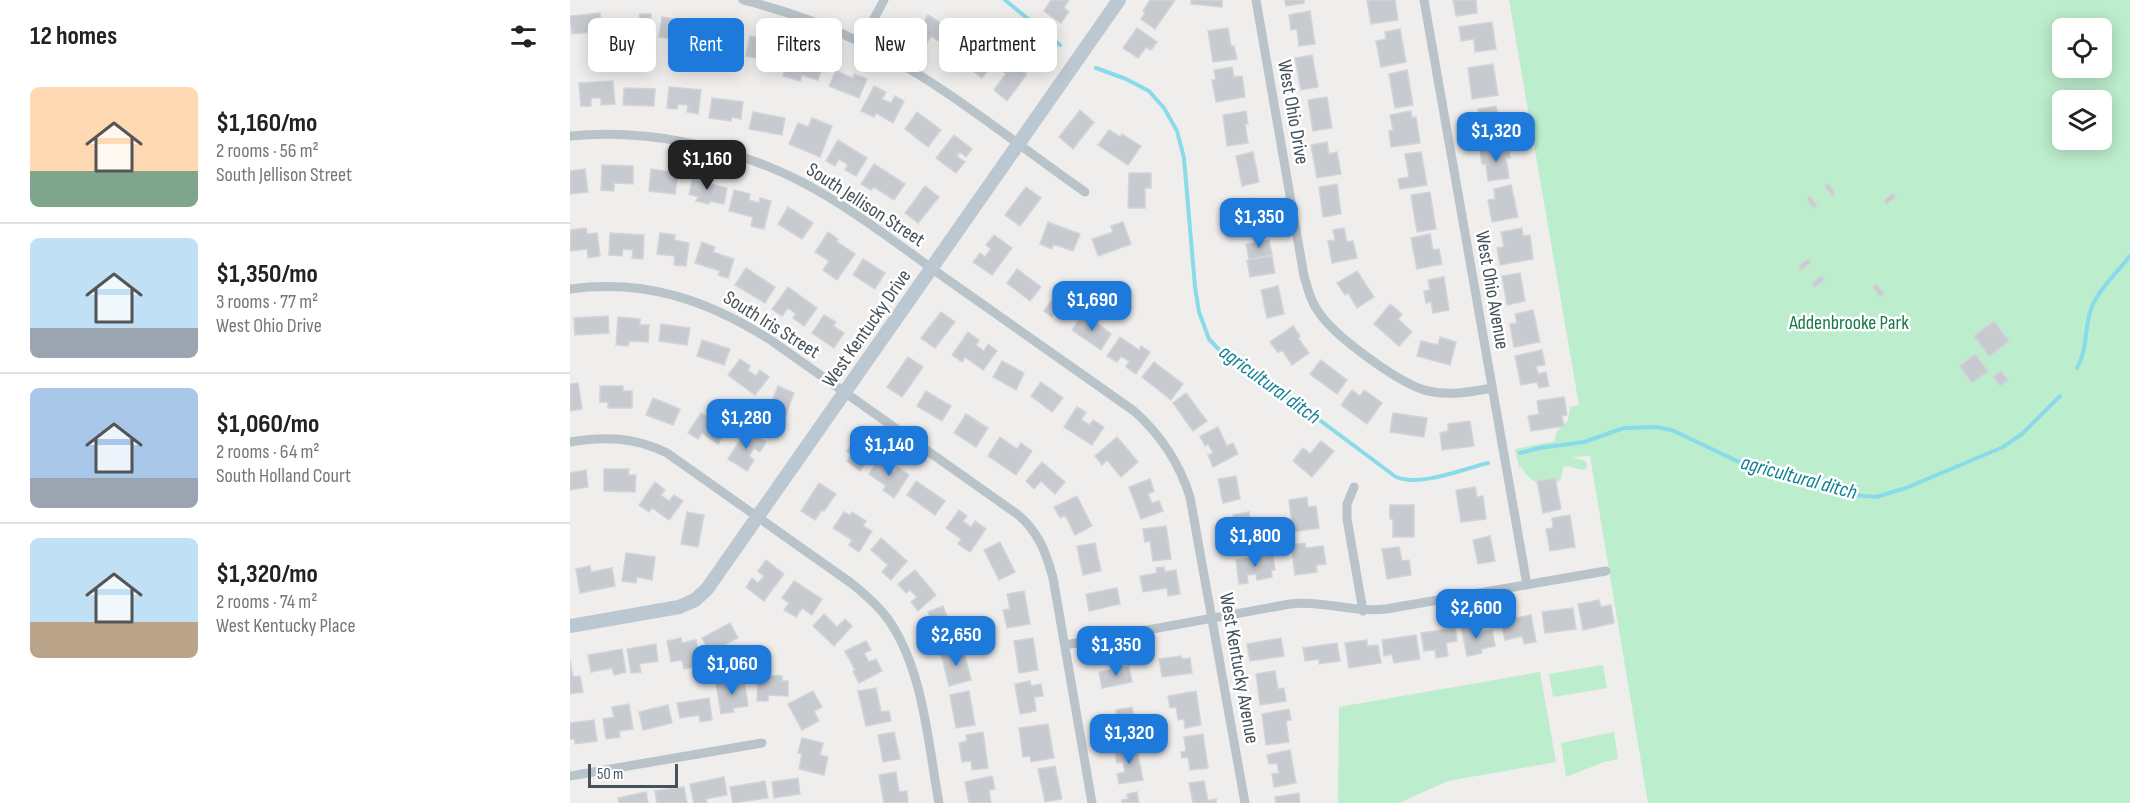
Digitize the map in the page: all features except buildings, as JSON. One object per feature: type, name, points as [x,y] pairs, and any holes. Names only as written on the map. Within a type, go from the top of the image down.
[{"type":"street","points":[[743,0],[813,21],[854,40]]},
{"type":"street","points":[[874,18],[884,0]]},
{"type":"street","name":"West Kentucky Drive","points":[[570,626],[669,609],[692,602],[707,589],[1119,0]]},
{"type":"street","name":"West Ohio Drive","points":[[1257,0],[1304,276],[1319,314],[1336,332],[1388,372],[1414,387],[1453,394],[1492,388]]},
{"type":"street","name":"West Ohio Avenue","points":[[1424,0],[1527,585]]},
{"type":"street","points":[[912,72],[1085,192]]},
{"type":"street","name":"South Jellison Street","points":[[570,136],[638,136],[702,146],[742,157],[815,189],[932,268]]},
{"type":"street","name":"West Kentucky Avenue","points":[[932,268],[1134,411],[1159,435],[1179,467],[1191,497],[1245,803]]},
{"type":"street","name":"South Iris Street","points":[[570,289],[599,286],[635,287],[677,295],[715,309],[772,341],[1029,524],[1039,537],[1049,561],[1092,803]]},
{"type":"street","points":[[570,442],[614,438],[647,444],[679,461],[863,592],[881,610],[895,629],[904,645],[916,678],[939,803]]},
{"type":"street","points":[[1354,487],[1347,504],[1347,519],[1363,611]]},
{"type":"street","points":[[1065,645],[1307,602],[1363,611],[1396,608],[1606,571]]},
{"type":"street","points":[[570,776],[762,743]]},
{"type":"green space","name":"Addenbrooke Park","points":[[1509,0],[2130,0],[2130,803],[1648,803],[1590,456],[1572,457],[1585,461],[1586,469],[1563,467],[1561,479],[1552,487],[1534,481],[1526,475],[1522,467],[1519,468],[1515,449],[1555,441],[1557,432],[1568,420],[1570,407],[1579,405]]},
{"type":"green space","points":[[1603,665],[1607,688],[1553,697],[1549,674]]},
{"type":"green space","points":[[1540,672],[1556,762],[1448,781],[1399,803],[1338,803],[1339,707]]},
{"type":"green space","points":[[1614,732],[1618,759],[1566,777],[1561,743]]},
{"type":"waterway","name":"agricultural ditch","points":[[1005,0],[1060,45]]},
{"type":"waterway","name":"agricultural ditch","points":[[1096,68],[1126,79],[1149,91],[1164,108],[1177,131],[1184,158],[1199,312],[1209,339],[1228,359],[1270,383],[1396,477],[1406,480],[1429,479],[1488,463]]},
{"type":"waterway","name":"agricultural ditch","points":[[2077,368],[2083,354],[2089,316],[2094,301],[2130,256]]},
{"type":"waterway","name":"agricultural ditch","points":[[1520,453],[1584,442],[1624,428],[1656,427],[1672,430],[1737,461],[1853,495],[1876,497],[1906,488],[2003,447],[2022,434],[2060,396]]}]
